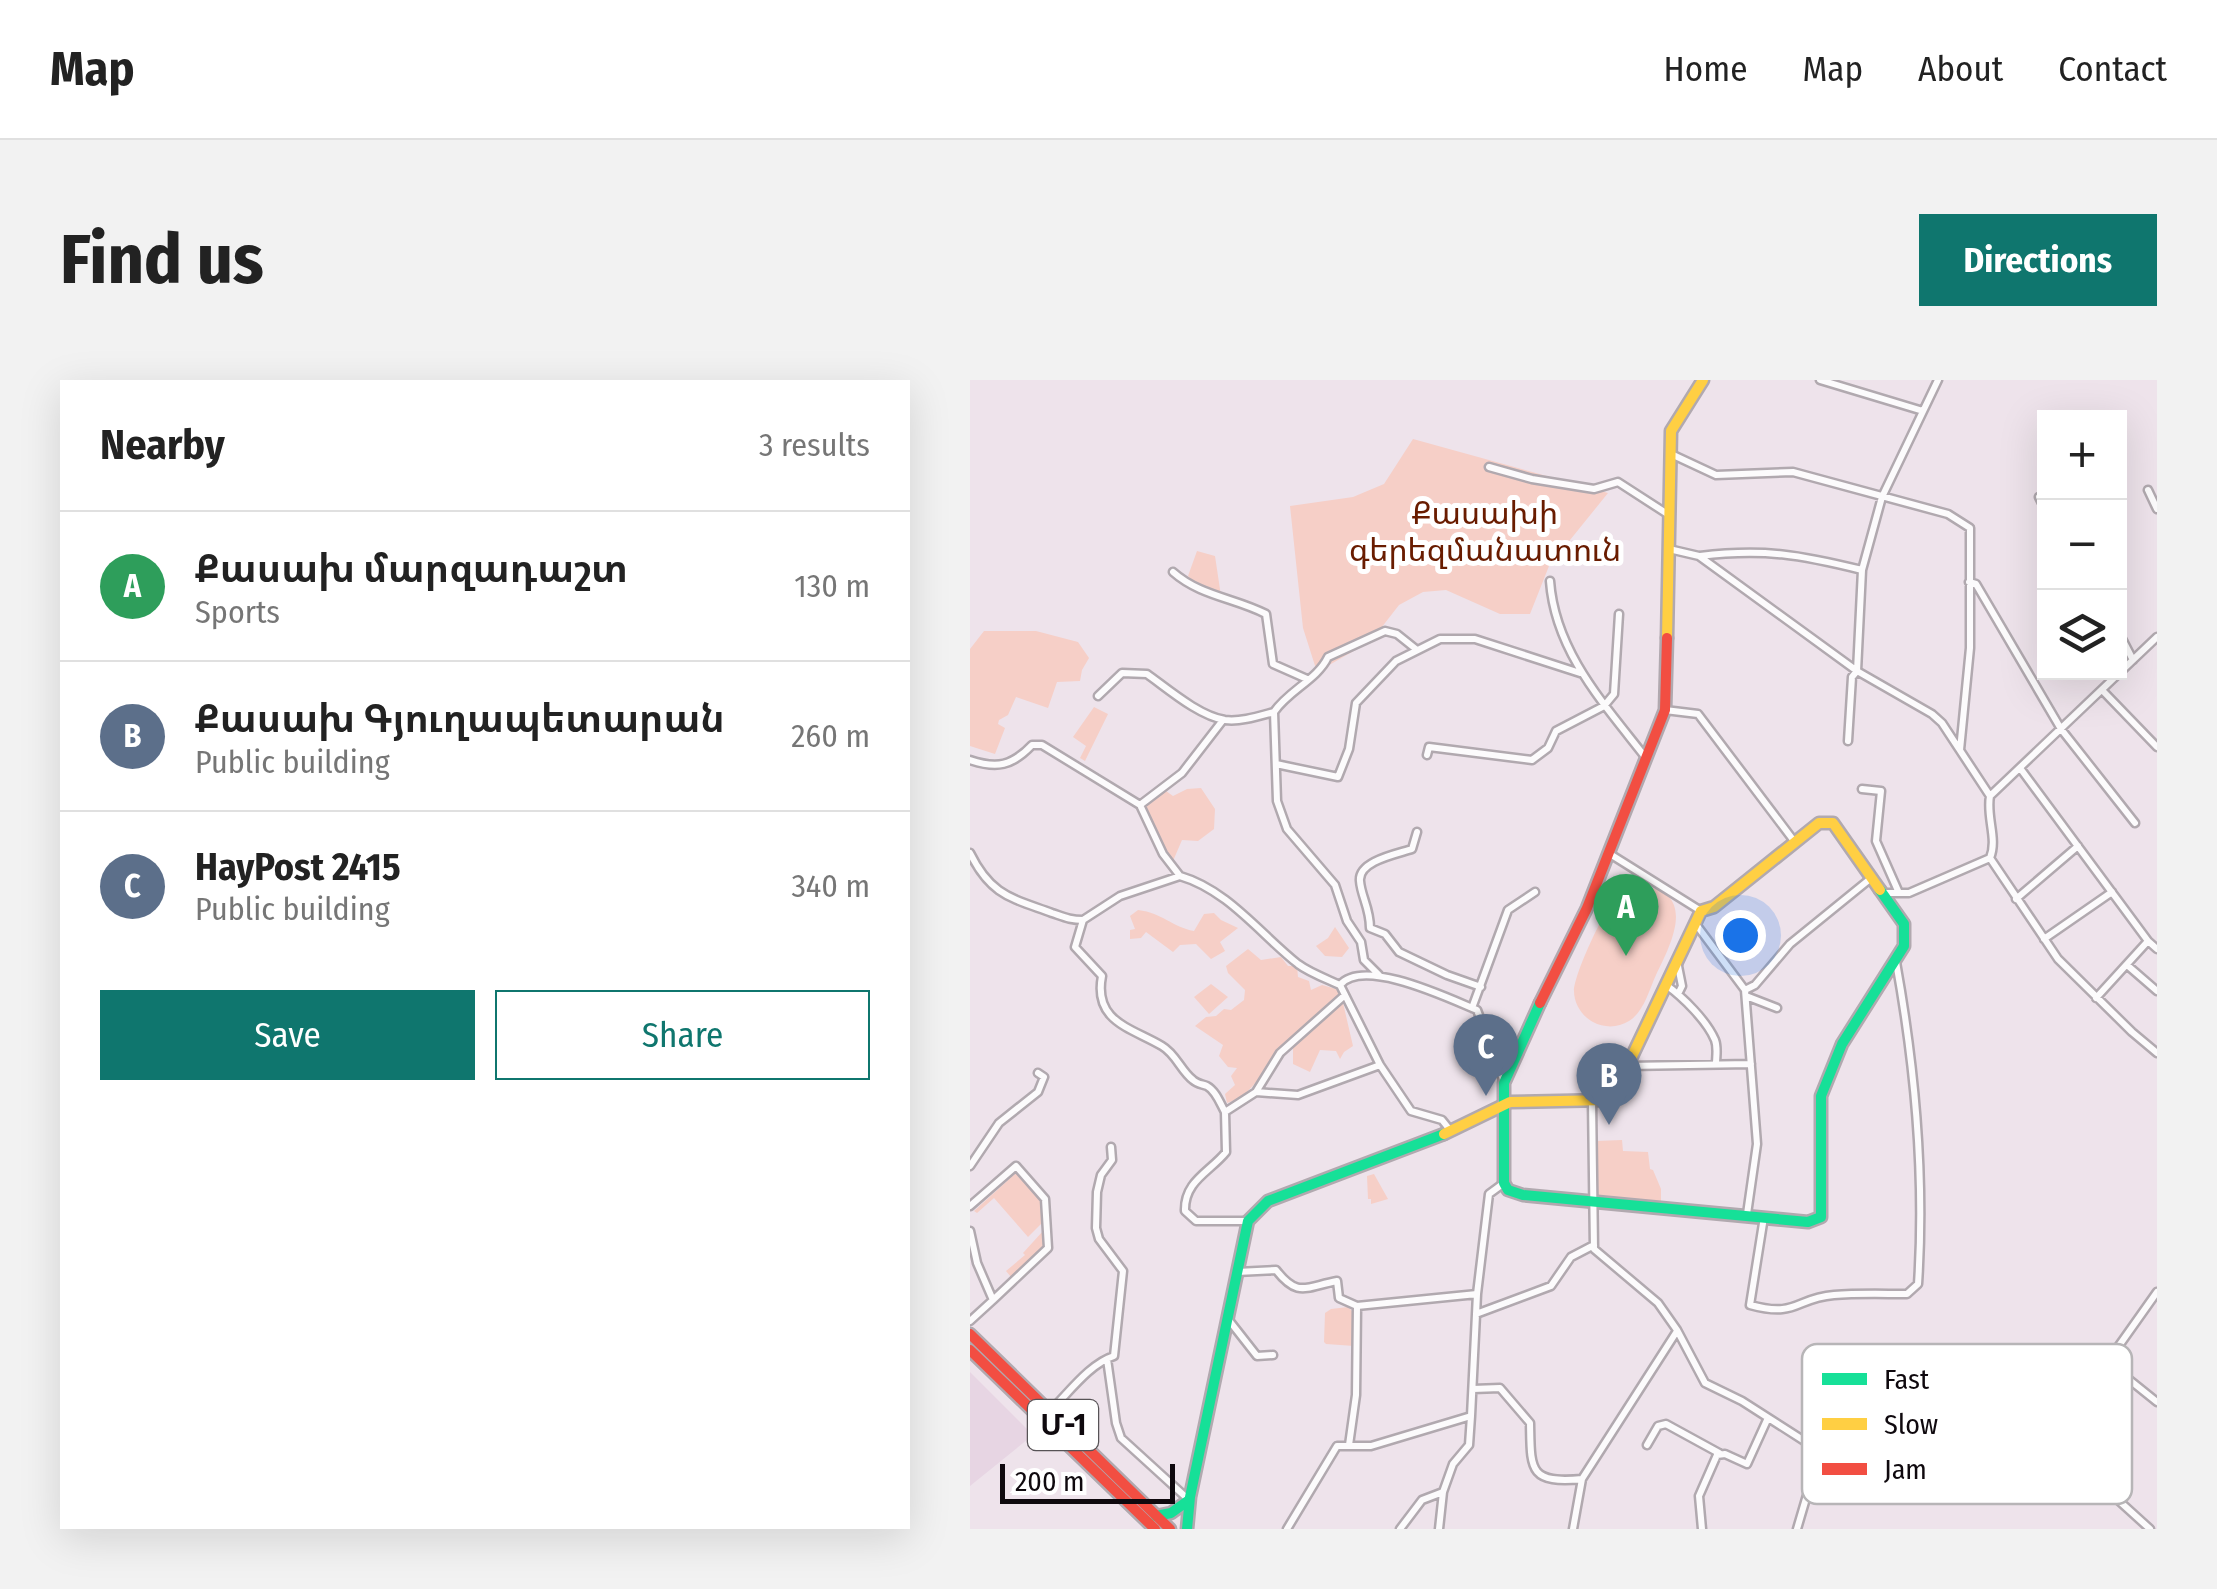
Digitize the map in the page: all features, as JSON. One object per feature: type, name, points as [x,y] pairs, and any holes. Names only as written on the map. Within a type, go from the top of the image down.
[{"type":"main road","points":[[1187,1529],[1189,1500],[1248,1220],[1268,1201],[1450,1130],[1502,1107],[1510,1102],[1592,1101],[1613,1096],[1701,911],[1714,907],[1818,823],[1833,823],[1904,924],[1904,946],[1842,1044],[1821,1096],[1821,1217],[1808,1222],[1523,1196],[1508,1190],[1504,1183],[1502,1107],[1504,1083],[1610,854],[1665,710],[1671,431],[1702,380]]},
{"type":"main road","name":"Մ-1","points":[[970,1334],[1170,1529]]},
{"type":"main road","name":"Մ-1","points":[[970,1350],[1155,1529]]},
{"type":"main road","points":[[1156,1516],[1172,1513],[1189,1500]]},
{"type":"street","points":[[1820,380],[1923,412]]},
{"type":"street","points":[[1848,740],[1852,677],[1857,671],[1862,570],[1882,497],[1938,380]]},
{"type":"street","points":[[1671,454],[1716,475],[1793,472],[1948,514],[1970,528],[1970,648],[1964,741],[1960,750]]},
{"type":"street","points":[[1490,467],[1532,479],[1594,489],[1618,482],[1670,515]]},
{"type":"street","points":[[2148,490],[2157,509]]},
{"type":"street","points":[[1670,549],[1699,556],[1792,553],[1862,570]]},
{"type":"street","points":[[1699,556],[1857,671],[1932,714],[1990,796],[1994,852],[1990,858],[1927,887],[1880,892]]},
{"type":"street","points":[[1173,572],[1204,592],[1266,614],[1273,664],[1308,680]]},
{"type":"street","points":[[1550,581],[1552,602],[1580,673],[1646,758]]},
{"type":"street","points":[[1968,582],[1976,584],[2060,729],[2135,823]]},
{"type":"street","points":[[1427,755],[1430,748],[1438,748],[1532,760],[1548,748],[1556,731],[1604,706],[1614,694],[1619,614]]},
{"type":"street","points":[[1418,651],[1396,634],[1385,631],[1328,656],[1324,666],[1283,698],[1274,712],[1278,801],[1287,829],[1335,885],[1347,922],[1361,942],[1364,960],[1379,974],[1478,1010],[1504,1083]]},
{"type":"street","points":[[1990,796],[2157,636]]},
{"type":"street","points":[[1276,764],[1338,776],[1349,749],[1356,703],[1396,661],[1440,640],[1475,640],[1580,673]]},
{"type":"street","points":[[2127,648],[2134,660]]},
{"type":"street","points":[[1098,696],[1122,673],[1146,674],[1223,720],[1274,712]]},
{"type":"street","points":[[2102,690],[2157,747]]},
{"type":"street","points":[[1665,710],[1698,714],[1794,841]]},
{"type":"street","points":[[1140,805],[1182,773],[1223,720]]},
{"type":"street","points":[[970,760],[994,768],[1012,763],[1032,745],[1042,745],[1140,805],[1163,854],[1180,876]]},
{"type":"street","points":[[2020,768],[2157,949]]},
{"type":"street","points":[[1862,789],[1881,791],[1876,841],[1898,893]]},
{"type":"street","points":[[1417,832],[1412,849],[1362,870],[1360,883],[1370,910],[1370,928],[1385,934],[1399,952],[1481,986]]},
{"type":"street","points":[[2016,899],[2078,846]]},
{"type":"street","points":[[970,853],[984,876],[1002,894],[1067,920],[1083,920],[1120,896],[1180,876],[1194,880],[1254,921],[1302,968],[1340,985],[1380,1064],[1411,1111],[1442,1120],[1450,1130]]},
{"type":"street","points":[[1610,854],[1701,911]]},
{"type":"street","points":[[1990,858],[2044,939],[2096,998],[2157,1053]]},
{"type":"street","points":[[1747,1214],[1757,1144],[1746,993],[1790,944],[1870,879]]},
{"type":"street","points":[[1472,1008],[1508,910],[1536,892]]},
{"type":"street","points":[[2044,939],[2112,892]]},
{"type":"street","points":[[1083,920],[1075,947],[1102,976],[1099,991],[1107,1012],[1124,1028],[1172,1054],[1191,1079],[1214,1091],[1225,1112],[1226,1152],[1192,1184],[1185,1212],[1196,1220],[1248,1220]]},
{"type":"street","points":[[1694,922],[1746,993],[1777,1008]]},
{"type":"street","points":[[2096,998],[2148,941]]},
{"type":"street","points":[[1677,960],[1682,986],[1678,994]]},
{"type":"street","points":[[1764,1217],[1750,1305],[1768,1311],[1792,1310],[1831,1295],[1907,1294],[1918,1284],[1922,1227],[1914,1086],[1896,962]]},
{"type":"street","points":[[2127,965],[2157,991]]},
{"type":"street","points":[[1340,985],[1352,976],[1379,974]]},
{"type":"street","points":[[1665,985],[1678,994],[1715,1040],[1716,1064]]},
{"type":"street","points":[[1225,1112],[1256,1092],[1274,1060],[1346,995]]},
{"type":"street","points":[[1256,1092],[1298,1095],[1380,1064]]},
{"type":"street","points":[[1626,1066],[1750,1064]]},
{"type":"street","points":[[970,1166],[999,1123],[1038,1092],[1044,1077],[1038,1072]]},
{"type":"street","points":[[1592,1101],[1594,1248],[1658,1304],[1678,1330],[1705,1383],[1742,1401],[1802,1440]]},
{"type":"street","points":[[1049,1412],[1107,1358],[1114,1356],[1123,1271],[1099,1239],[1095,1210],[1101,1175],[1112,1160],[1111,1147]]},
{"type":"street","points":[[970,1206],[1016,1166],[1045,1199],[1048,1248],[970,1321]]},
{"type":"street","points":[[1440,1529],[1443,1492],[1453,1464],[1468,1445],[1477,1294],[1488,1194],[1504,1183]]},
{"type":"street","points":[[970,1231],[977,1263],[993,1300]]},
{"type":"street","points":[[1476,1314],[1551,1286],[1571,1257],[1594,1244]]},
{"type":"street","points":[[1238,1272],[1276,1270],[1288,1285],[1297,1289],[1337,1281],[1339,1298],[1357,1306],[1477,1294]]},
{"type":"street","points":[[2119,1344],[2157,1292]]},
{"type":"street","points":[[1349,1445],[1356,1395],[1357,1306]]},
{"type":"street","points":[[1228,1319],[1258,1356],[1273,1355]]},
{"type":"street","points":[[1573,1529],[1582,1479],[1678,1330]]},
{"type":"street","points":[[1107,1358],[1121,1438],[1189,1500]]},
{"type":"street","points":[[2132,1382],[2157,1402]]},
{"type":"street","points":[[1473,1389],[1500,1388],[1530,1423],[1529,1455],[1535,1469],[1556,1482],[1582,1479]]},
{"type":"street","points":[[1287,1529],[1337,1446],[1371,1446],[1471,1416]]},
{"type":"street","points":[[1648,1445],[1658,1426],[1666,1424],[1747,1464],[1768,1420]]},
{"type":"street","points":[[1702,1529],[1699,1496],[1720,1454]]},
{"type":"street","points":[[1400,1529],[1422,1500],[1443,1492]]},
{"type":"street","points":[[1798,1529],[1805,1504]]},
{"type":"street","points":[[2122,1504],[2150,1529]]},
{"type":"shaded area","points":[[970,1372],[1033,1435],[970,1486]]},
{"type":"green space","name":"Քասախի գերեզմանատուն","points":[[1413,439],[1608,493],[1549,566],[1530,614],[1500,614],[1446,590],[1423,592],[1399,605],[1371,641],[1317,672],[1303,628],[1290,506],[1353,497],[1384,484]]},
{"type":"green space","points":[[1197,551],[1215,556],[1221,596],[1196,585],[1188,576]]},
{"type":"green space","points":[[984,631],[1036,631],[1078,642],[1089,658],[1080,681],[1057,682],[1048,708],[1016,697],[1008,715],[999,720],[998,724],[1005,728],[995,754],[970,746],[970,649]]},
{"type":"green space","points":[[1094,707],[1108,714],[1085,761],[1080,758],[1086,746],[1073,737]]},
{"type":"green space","points":[[1201,788],[1215,809],[1214,829],[1198,841],[1182,840],[1173,861],[1161,845],[1145,807],[1166,791],[1173,796]]},
{"type":"green space","points":[[1640,886],[1670,898],[1675,908],[1673,935],[1639,1012],[1620,1025],[1602,1025],[1579,1009],[1574,996],[1575,982],[1606,911],[1619,894]]},
{"type":"green space","points":[[1138,910],[1194,931],[1204,914],[1214,913],[1238,928],[1220,942],[1225,951],[1211,959],[1196,944],[1180,945],[1173,952],[1146,932],[1141,938],[1130,939],[1130,930],[1135,929],[1130,916]]},
{"type":"green space","points":[[1335,927],[1349,948],[1342,957],[1325,956],[1316,946]]},
{"type":"green space","points":[[1248,949],[1261,960],[1281,957],[1288,966],[1297,966],[1298,977],[1309,981],[1311,990],[1322,985],[1340,990],[1353,1046],[1340,1059],[1336,1051],[1320,1050],[1310,1072],[1293,1064],[1293,1047],[1274,1059],[1248,1091],[1227,1103],[1225,1094],[1235,1085],[1231,1076],[1237,1068],[1228,1067],[1219,1056],[1223,1045],[1195,1026],[1244,1000],[1245,990],[1226,966]]},
{"type":"green space","points":[[1211,984],[1228,997],[1209,1014],[1194,997]]},
{"type":"green space","points":[[1603,1050],[1629,1050],[1607,1095],[1586,1095],[1586,1086],[1604,1085]]},
{"type":"green space","points":[[1622,1140],[1623,1151],[1648,1152],[1650,1169],[1661,1189],[1661,1203],[1595,1202],[1596,1141]]},
{"type":"green space","points":[[1017,1172],[1043,1203],[1044,1221],[1028,1237],[994,1198],[977,1213],[974,1211]]},
{"type":"green space","points":[[1374,1174],[1388,1199],[1371,1204],[1367,1176]]},
{"type":"green space","points":[[1043,1231],[1043,1248],[1011,1277],[1006,1271],[1025,1255]]},
{"type":"green space","points":[[1348,1307],[1355,1314],[1354,1346],[1326,1344],[1325,1313]]},
{"type":"traffic: fast","points":[[1540,1003],[1504,1083],[1504,1183],[1508,1190],[1523,1195],[1808,1222],[1821,1217],[1821,1096],[1842,1044],[1904,946],[1904,924],[1880,890]]},
{"type":"traffic: fast","points":[[1187,1529],[1190,1497],[1248,1221],[1268,1201],[1444,1134]]},
{"type":"traffic: fast","points":[[1156,1516],[1171,1513],[1189,1500]]},
{"type":"traffic: slow","points":[[1667,638],[1671,431],[1703,380]]},
{"type":"traffic: slow","points":[[1444,1134],[1510,1102],[1607,1100],[1616,1090],[1701,911],[1714,907],[1819,823],[1833,823],[1880,890]]},
{"type":"traffic: jam","points":[[1540,1003],[1587,908],[1665,710],[1667,638]]},
{"type":"traffic: jam","points":[[970,1334],[1170,1529]]},
{"type":"traffic: jam","points":[[970,1350],[1155,1529]]},
{"type":"place","name":"Քասախ մարզադաշտ","points":[[1626,956]]},
{"type":"place","name":"HayPost 2415","points":[[1486,1096]]},
{"type":"place","name":"Քասախ Գյուղապետարան","points":[[1609,1125]]}]
